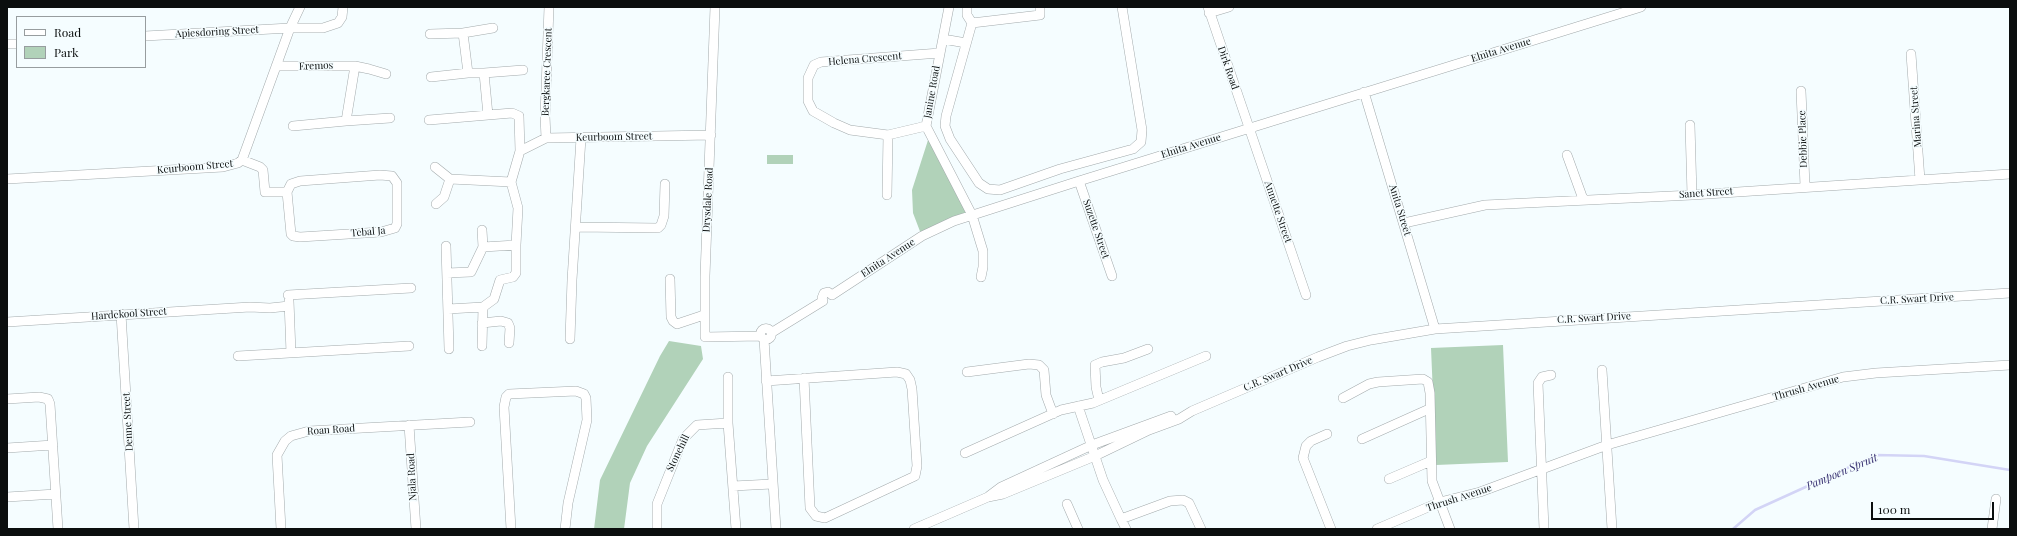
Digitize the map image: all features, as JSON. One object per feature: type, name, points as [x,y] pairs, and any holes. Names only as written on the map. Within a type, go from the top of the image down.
[{"type":"street","name":"Keurboom Street","points":[[7,179],[233,166],[242,160],[290,28],[300,7]]},
{"type":"street","name":"Apiesdoring Street","points":[[146,36],[290,28],[323,28],[335,25],[341,20],[343,7]]},
{"type":"street","name":"Bergkaree Crescent","points":[[546,138],[545,116],[549,7]]},
{"type":"street","name":"Drysdale Road","points":[[715,7],[712,135],[704,315],[705,337],[765,336]]},
{"type":"street","name":"Janine Road","points":[[949,7],[926,126],[972,215],[983,251],[984,267],[981,277]]},
{"type":"street","points":[[967,7],[968,18],[972,22]]},
{"type":"street","points":[[972,22],[1040,15],[1040,7]]},
{"type":"street","points":[[972,22],[946,116],[945,126],[950,139],[979,183],[988,189],[1000,190],[1060,170],[1133,149],[1140,142],[1142,130],[1122,7]]},
{"type":"street","points":[[1209,10],[1229,7]]},
{"type":"street","name":"Elnita Avenue","points":[[765,336],[823,302],[830,303],[833,300],[832,295],[922,236],[944,225],[1079,181],[1641,7]]},
{"type":"street","name":"Dirk Road","points":[[1209,10],[1250,128]]},
{"type":"street","points":[[430,34],[463,33],[493,28]]},
{"type":"street","points":[[463,33],[468,73]]},
{"type":"street","points":[[943,39],[966,43]]},
{"type":"street","name":"Helena Crescent","points":[[926,126],[888,135],[850,130],[813,112],[808,101],[808,78],[810,71],[814,66],[821,62],[940,53]]},
{"type":"street","name":"Marina Street","points":[[1911,54],[1920,180]]},
{"type":"street","name":"Eremos","points":[[276,66],[355,66],[386,74]]},
{"type":"street","points":[[346,121],[355,66]]},
{"type":"street","points":[[431,77],[523,70]]},
{"type":"street","points":[[484,73],[488,115]]},
{"type":"street","name":"Debbie Place","points":[[1801,91],[1805,186]]},
{"type":"street","name":"Anita Street","points":[[1364,92],[1435,329]]},
{"type":"street","points":[[429,120],[512,113],[518,115],[520,151],[511,182],[518,208],[516,245],[517,268],[515,275],[513,277],[501,278],[498,282],[496,296],[483,307],[448,308]]},
{"type":"street","points":[[293,126],[390,118]]},
{"type":"street","points":[[1690,124],[1692,195]]},
{"type":"street","name":"Annette Street","points":[[1250,128],[1306,295]]},
{"type":"street","name":"Keurboom Street","points":[[520,151],[546,138],[712,135]]},
{"type":"street","points":[[887,195],[888,135]]},
{"type":"street","points":[[570,340],[572,280],[577,227],[582,138]]},
{"type":"street","points":[[1567,155],[1582,199]]},
{"type":"street","points":[[242,160],[260,167],[263,170],[265,192],[287,192]]},
{"type":"street","points":[[435,167],[450,179],[511,182]]},
{"type":"street","name":"Sanet Street","points":[[1404,223],[1479,206],[1582,199],[1692,195],[1805,186],[2010,174]]},
{"type":"street","name":"Tebal Ja","points":[[390,176],[396,180],[398,189],[397,224],[395,228],[385,232],[293,236],[289,228],[287,192],[291,184],[300,181],[390,176]]},
{"type":"street","points":[[436,204],[444,197],[450,179]]},
{"type":"street","name":"Suzette Street","points":[[1079,181],[1112,276]]},
{"type":"street","points":[[577,227],[658,228],[661,225],[664,216],[665,184]]},
{"type":"street","points":[[447,273],[471,272],[483,247],[482,230]]},
{"type":"street","points":[[483,247],[516,245]]},
{"type":"street","points":[[446,246],[449,349]]},
{"type":"street","points":[[670,278],[671,317],[673,321],[677,324],[704,315]]},
{"type":"street","points":[[291,353],[288,293],[411,288]]},
{"type":"street","name":"C.R. Swart Drive","points":[[988,497],[1001,487],[1092,445],[1145,424],[1192,410],[1347,346],[1435,329],[2010,293]]},
{"type":"street","name":"Hardekool Street","points":[[7,322],[121,314],[289,306]]},
{"type":"street","points":[[482,346],[483,307]]},
{"type":"street","name":"Denne Street","points":[[121,314],[134,529]]},
{"type":"street","points":[[482,323],[501,321],[508,322],[510,328],[510,343]]},
{"type":"street","points":[[765,336],[766,381],[776,529]]},
{"type":"street","points":[[238,356],[409,346]]},
{"type":"street","points":[[1099,400],[1096,387],[1095,365],[1102,362],[1124,358],[1148,349]]},
{"type":"street","points":[[965,453],[1053,414],[1099,400],[1206,356]]},
{"type":"street","points":[[967,372],[1029,364],[1039,365],[1044,370],[1046,395],[1053,414]]},
{"type":"street","name":"Thrush Avenue","points":[[1377,529],[1440,502],[1480,492],[1543,470],[1607,445],[1850,375],[2010,365]]},
{"type":"street","points":[[1602,370],[1612,529]]},
{"type":"street","points":[[766,381],[804,378],[898,372],[906,374],[910,380],[912,389],[917,466],[915,476],[824,518],[816,516],[810,508],[804,378]]},
{"type":"street","points":[[1544,529],[1539,380],[1550,376]]},
{"type":"street","points":[[728,377],[728,423],[736,529]]},
{"type":"street","points":[[1343,398],[1369,384],[1378,382],[1423,379],[1428,382],[1433,485],[1450,529]]},
{"type":"street","points":[[511,529],[504,407],[506,397],[509,394],[576,391],[584,394],[586,398],[587,420],[568,503],[565,529]]},
{"type":"street","points":[[7,399],[39,397],[48,399],[51,408],[58,529]]},
{"type":"street","points":[[1078,406],[1109,495],[1126,529]]},
{"type":"street","points":[[1362,439],[1429,409]]},
{"type":"street","name":"C.R. Swart Drive","points":[[914,529],[988,497],[1003,494],[1095,456],[1149,430],[1179,418],[1192,410]]},
{"type":"street","name":"Roan Road","points":[[282,529],[277,455],[280,447],[288,438],[299,433],[309,431],[470,422]]},
{"type":"street","name":"Stonehill","points":[[657,529],[657,504],[683,439],[697,425],[728,423]]},
{"type":"street","name":"Njala Road","points":[[409,425],[416,529]]},
{"type":"street","points":[[1327,434],[1312,441],[1306,446],[1303,458],[1331,529]]},
{"type":"street","points":[[7,448],[53,445]]},
{"type":"street","points":[[1389,479],[1431,461]]},
{"type":"street","points":[[733,486],[772,484]]},
{"type":"street","points":[[7,497],[56,494]]},
{"type":"street","points":[[1992,529],[1996,499]]},
{"type":"street","points":[[1121,519],[1170,501],[1183,500],[1189,503],[1201,529]]},
{"type":"street","points":[[1067,504],[1078,529]]},
{"type":"green space","points":[[929,137],[970,214],[921,234],[913,213],[912,190]]},
{"type":"green space","points":[[767,155],[793,155],[793,164],[767,164]]},
{"type":"green space","points":[[669,341],[701,346],[703,359],[647,446],[630,483],[624,529],[594,529],[600,480],[660,356]]},
{"type":"green space","points":[[1503,345],[1508,462],[1436,465],[1431,348]]},
{"type":"waterway","name":"Pampoen Spruit","points":[[1733,529],[1755,510],[1876,455],[1924,456],[2010,470]]}]
